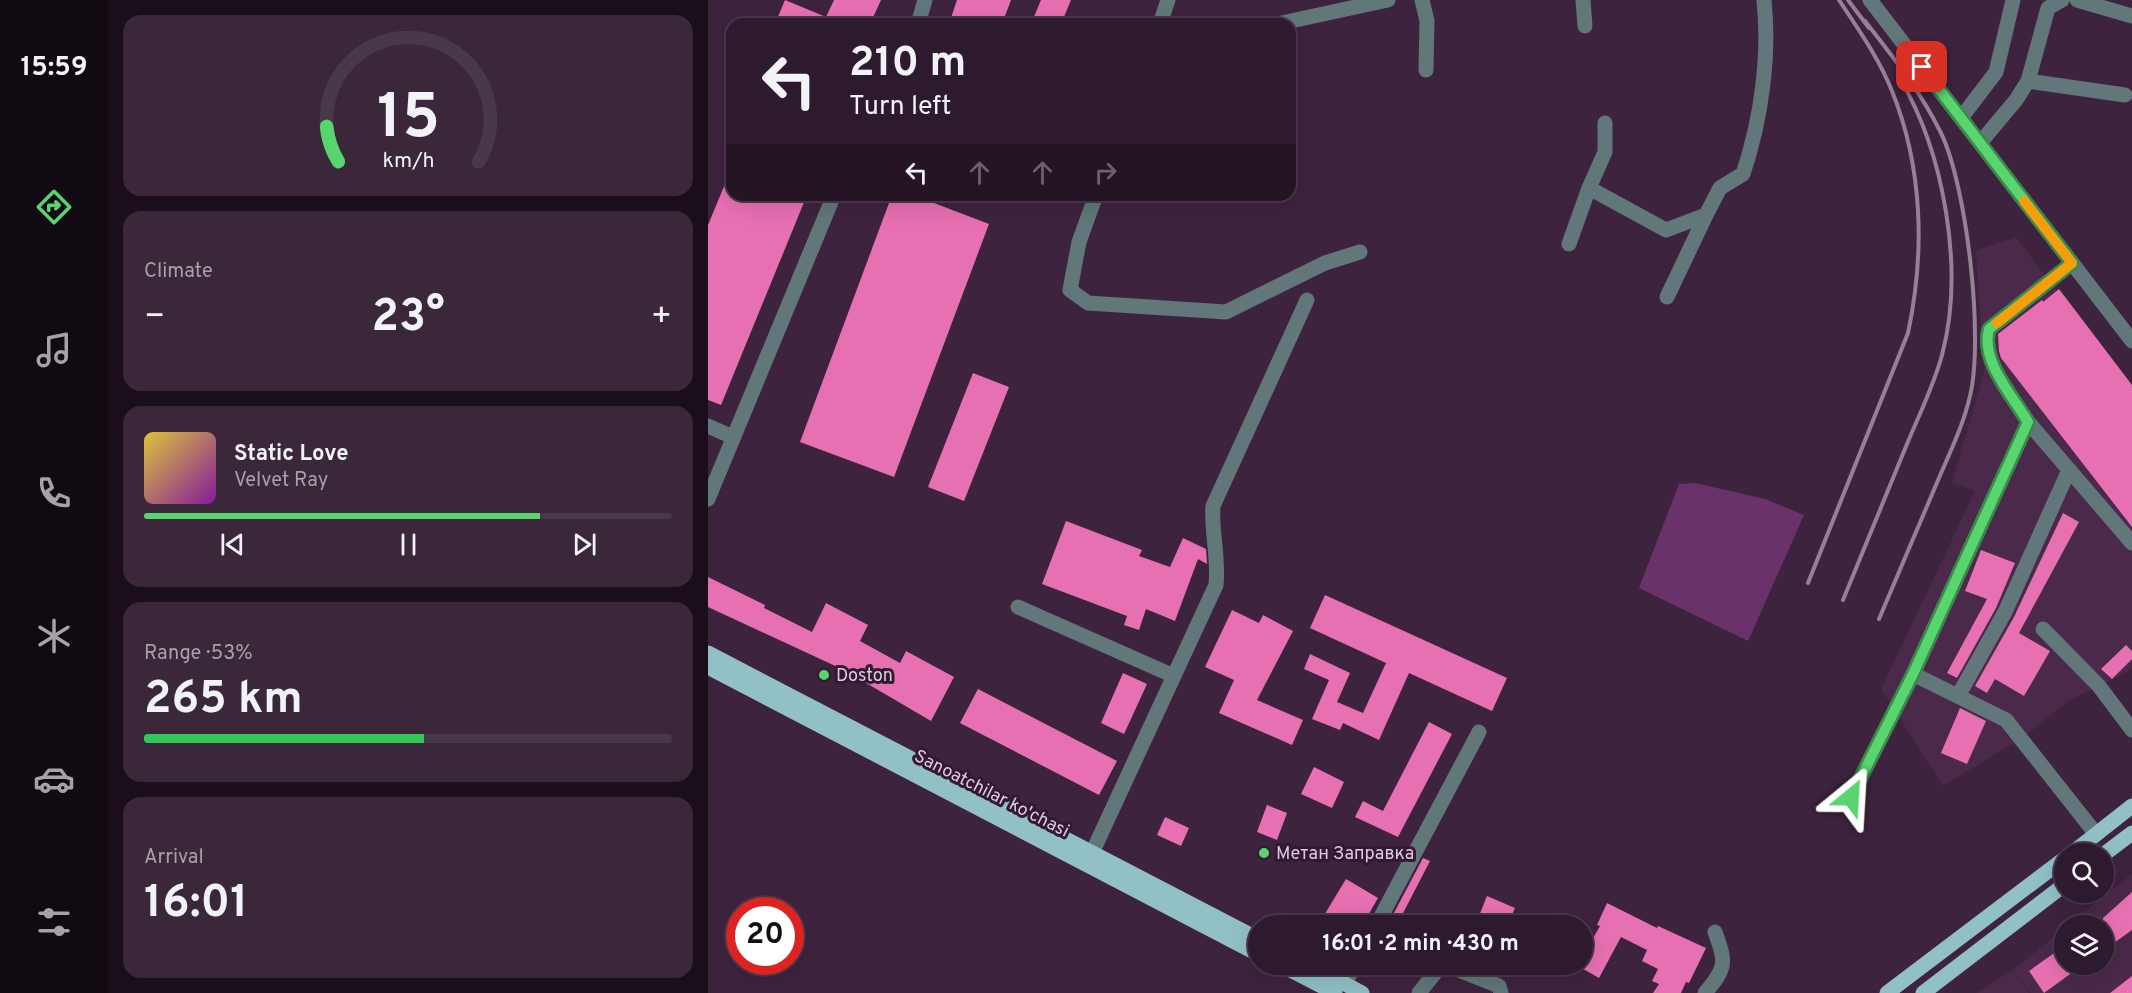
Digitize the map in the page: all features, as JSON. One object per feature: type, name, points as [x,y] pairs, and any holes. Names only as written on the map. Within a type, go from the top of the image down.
[{"type":"main road","name":"Sanoatchilar ko'chasi","points":[[708,653],[1248,934]]},
{"type":"main road","name":"Sanoatchilar ko'chasi","points":[[708,667],[1248,949]]},
{"type":"main road","points":[[2085,843],[2132,806]]},
{"type":"main road","points":[[2114,847],[2132,833]]},
{"type":"main road","points":[[1887,993],[2054,867]]},
{"type":"main road","points":[[1923,993],[2054,893]]},
{"type":"main road","points":[[1307,975],[1340,988],[1362,993]]},
{"type":"main road","points":[[1323,975],[1340,988]]},
{"type":"street","points":[[920,18],[925,0]]},
{"type":"street","points":[[1162,18],[1167,0]]},
{"type":"street","points":[[1296,20],[1388,0]]},
{"type":"street","points":[[1422,0],[1426,21],[1426,70]]},
{"type":"street","points":[[1583,0],[1585,26]]},
{"type":"street","points":[[1668,297],[1720,188],[1743,174],[1750,152],[1766,39],[1764,0]]},
{"type":"street","points":[[1870,0],[2132,341]]},
{"type":"street","points":[[1961,118],[1996,72],[2013,0]]},
{"type":"street","points":[[1980,143],[2016,100],[2028,81],[2048,8],[2062,0]]},
{"type":"street","points":[[2077,0],[2132,16]]},
{"type":"street","points":[[2028,81],[2125,95]]},
{"type":"street","points":[[1569,244],[1605,152],[1605,123]]},
{"type":"street","points":[[1589,188],[1666,230],[1706,215]]},
{"type":"street","points":[[708,499],[832,201]]},
{"type":"street","points":[[1094,201],[1079,242],[1070,290],[1088,303],[1226,312],[1326,263],[1360,252]]},
{"type":"street","points":[[2072,263],[1989,329],[1986,337],[1994,366],[2028,422],[2132,543]]},
{"type":"street","points":[[1092,854],[1216,585],[1218,562],[1212,524],[1213,506],[1307,300]]},
{"type":"street","points":[[1851,797],[1913,674],[2028,422]]},
{"type":"street","points":[[708,426],[734,437]]},
{"type":"street","points":[[1958,696],[2004,612],[2069,470]]},
{"type":"street","points":[[1018,607],[1174,676]]},
{"type":"street","points":[[2043,629],[2099,686],[2132,730]]},
{"type":"street","points":[[1913,674],[2006,720],[2096,834]]},
{"type":"street","points":[[1382,915],[1479,732]]},
{"type":"street","points":[[1706,993],[1718,978],[1724,958],[1715,932]]},
{"type":"street","points":[[1340,988],[1348,975]]},
{"type":"street","points":[[1419,993],[1434,975]]},
{"type":"street","points":[[1471,975],[1499,986],[1501,993]]},
{"type":"shaded area","points":[[2016,237],[2132,391],[2132,666],[2128,672],[2068,701],[2024,737],[1943,786],[1881,689],[1975,491],[1952,483],[1984,372],[1976,250]]},
{"type":"shaded area","points":[[1695,483],[1765,499],[1804,515],[1748,641],[1639,588],[1679,484]]},
{"type":"shaded area","points":[[2132,874],[2132,993],[2031,993],[2013,970],[2054,937],[2054,975],[2114,975],[2114,915],[2081,915],[2096,903],[2114,903],[2114,888]]},
{"type":"shaded area","points":[[2012,970],[2030,993],[1977,993]]},
{"type":"building","points":[[785,0],[826,17],[834,0],[881,0],[873,18],[778,18]]},
{"type":"building","points":[[957,0],[1011,0],[1004,18],[951,18]]},
{"type":"building","points":[[1041,0],[1071,0],[1064,18],[1034,18]]},
{"type":"building","points":[[726,182],[726,201],[805,201],[721,405],[708,400],[708,225]]},
{"type":"building","points":[[890,201],[929,201],[989,224],[894,477],[800,442]]},
{"type":"building","points":[[2059,289],[2132,385],[2132,527],[2001,358],[1998,334]]},
{"type":"building","points":[[973,373],[1009,387],[964,501],[928,487]]},
{"type":"building","points":[[2063,513],[2079,522],[2019,633],[2050,651],[2024,696],[1995,679],[1987,693],[1975,686],[2014,617]]},
{"type":"building","points":[[1066,521],[1142,550],[1139,556],[1170,567],[1183,538],[1206,549],[1207,564],[1198,559],[1175,621],[1146,609],[1139,630],[1124,625],[1127,616],[1042,584]]},
{"type":"building","points":[[1981,550],[2015,563],[1996,608],[1957,678],[1947,673],[1987,599],[1965,591]]},
{"type":"building","points":[[708,577],[765,605],[764,608],[812,632],[826,603],[868,625],[860,641],[900,663],[906,651],[954,677],[931,721],[844,670],[708,607]]},
{"type":"building","points":[[1325,595],[1507,678],[1492,711],[1409,673],[1379,740],[1343,723],[1340,730],[1312,719],[1329,680],[1304,669],[1310,654],[1350,673],[1337,702],[1363,713],[1386,663],[1310,628]]},
{"type":"building","points":[[1232,610],[1259,623],[1263,615],[1293,631],[1257,700],[1303,720],[1292,745],[1219,713],[1234,680],[1205,667]]},
{"type":"building","points":[[2126,645],[2132,651],[2132,659],[2112,679],[2101,669]]},
{"type":"building","points":[[1123,673],[1147,684],[1124,734],[1101,723]]},
{"type":"building","points":[[978,689],[1117,761],[1099,795],[960,723]]},
{"type":"building","points":[[1960,708],[1986,721],[1967,764],[1941,753]]},
{"type":"building","points":[[1429,722],[1452,734],[1398,837],[1355,817],[1363,801],[1383,811]]},
{"type":"building","points":[[1314,767],[1344,782],[1332,808],[1301,794]]},
{"type":"building","points":[[1267,805],[1287,813],[1277,840],[1257,832]]},
{"type":"building","points":[[1165,817],[1189,828],[1181,846],[1157,835]]},
{"type":"building","points":[[1423,858],[1430,861],[1402,915],[1393,915]]},
{"type":"building","points":[[1346,879],[1378,898],[1368,915],[1324,915]]},
{"type":"building","points":[[2132,892],[2132,930],[2114,943],[2114,915],[2106,915]]},
{"type":"building","points":[[1487,896],[1515,908],[1512,915],[1479,915]]},
{"type":"building","points":[[1607,903],[1657,928],[1658,926],[1706,948],[1689,983],[1686,982],[1681,993],[1653,993],[1659,984],[1652,981],[1658,969],[1642,961],[1647,950],[1621,937],[1599,978],[1593,975],[1593,938],[1600,926],[1597,925]]},
{"type":"building","points":[[2054,953],[2054,975],[2069,975],[2044,993],[2029,971]]},
{"type":"building","points":[[2132,976],[2132,993],[2110,993]]},
{"type":"railway","points":[[1808,583],[1908,333],[1919,242],[1915,180],[1902,120],[1881,67],[1839,0]]},
{"type":"railway","points":[[1848,0],[1869,28]]},
{"type":"railway","points":[[1865,21],[1925,103],[1941,133],[1950,157],[1965,225],[1974,302],[1975,338],[1974,370],[1963,419],[1879,619]]},
{"type":"railway","points":[[1843,600],[1935,377],[1949,321],[1950,249],[1946,212],[1928,140],[1915,107],[1899,77]]},
{"type":"slow traffic","points":[[1997,323],[2072,263],[2024,201]]},
{"type":"place","name":"Doston","points":[[824,675]]},
{"type":"place","name":"Метан Заправка","points":[[1264,853]]},
{"type":"route","points":[[1851,797],[1913,674],[2028,422],[1994,366],[1986,344],[1989,329],[2072,263],[1922,67]]}]
